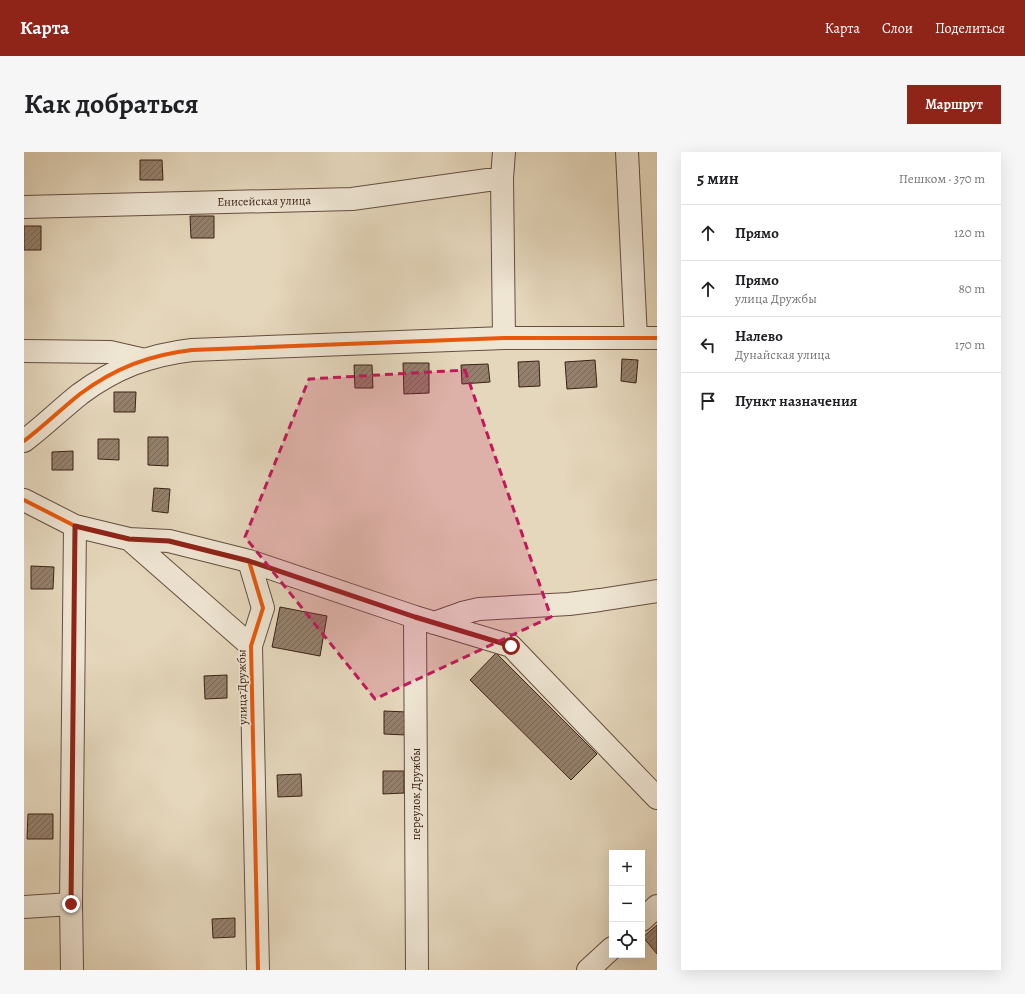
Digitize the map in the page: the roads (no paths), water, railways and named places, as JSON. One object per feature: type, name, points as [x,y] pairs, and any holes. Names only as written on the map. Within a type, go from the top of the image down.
[{"type":"street","points":[[504,152],[502,178],[504,338]]},
{"type":"street","points":[[24,441],[79,395],[98,382],[117,371],[168,353],[192,350],[504,338],[646,338],[627,152]]},
{"type":"street","name":"Енисейская улица","points":[[24,207],[352,199],[502,178]]},
{"type":"street","points":[[24,351],[110,352],[145,360]]},
{"type":"street","points":[[24,500],[75,526],[129,539],[169,541],[249,561],[425,620],[511,646],[657,798]]},
{"type":"street","points":[[72,970],[71,904],[75,526]]},
{"type":"street","points":[[129,539],[251,646]]},
{"type":"street","name":"улица Дружбы","points":[[249,561],[263,608],[251,646],[258,970]]},
{"type":"street","points":[[425,620],[479,609],[568,604],[657,591]]},
{"type":"street","name":"переулок Дружбы","points":[[417,970],[425,620]]},
{"type":"street","points":[[24,907],[71,904]]},
{"type":"street","points":[[645,917],[657,906]]},
{"type":"street","points":[[588,970],[609,951]]}]
